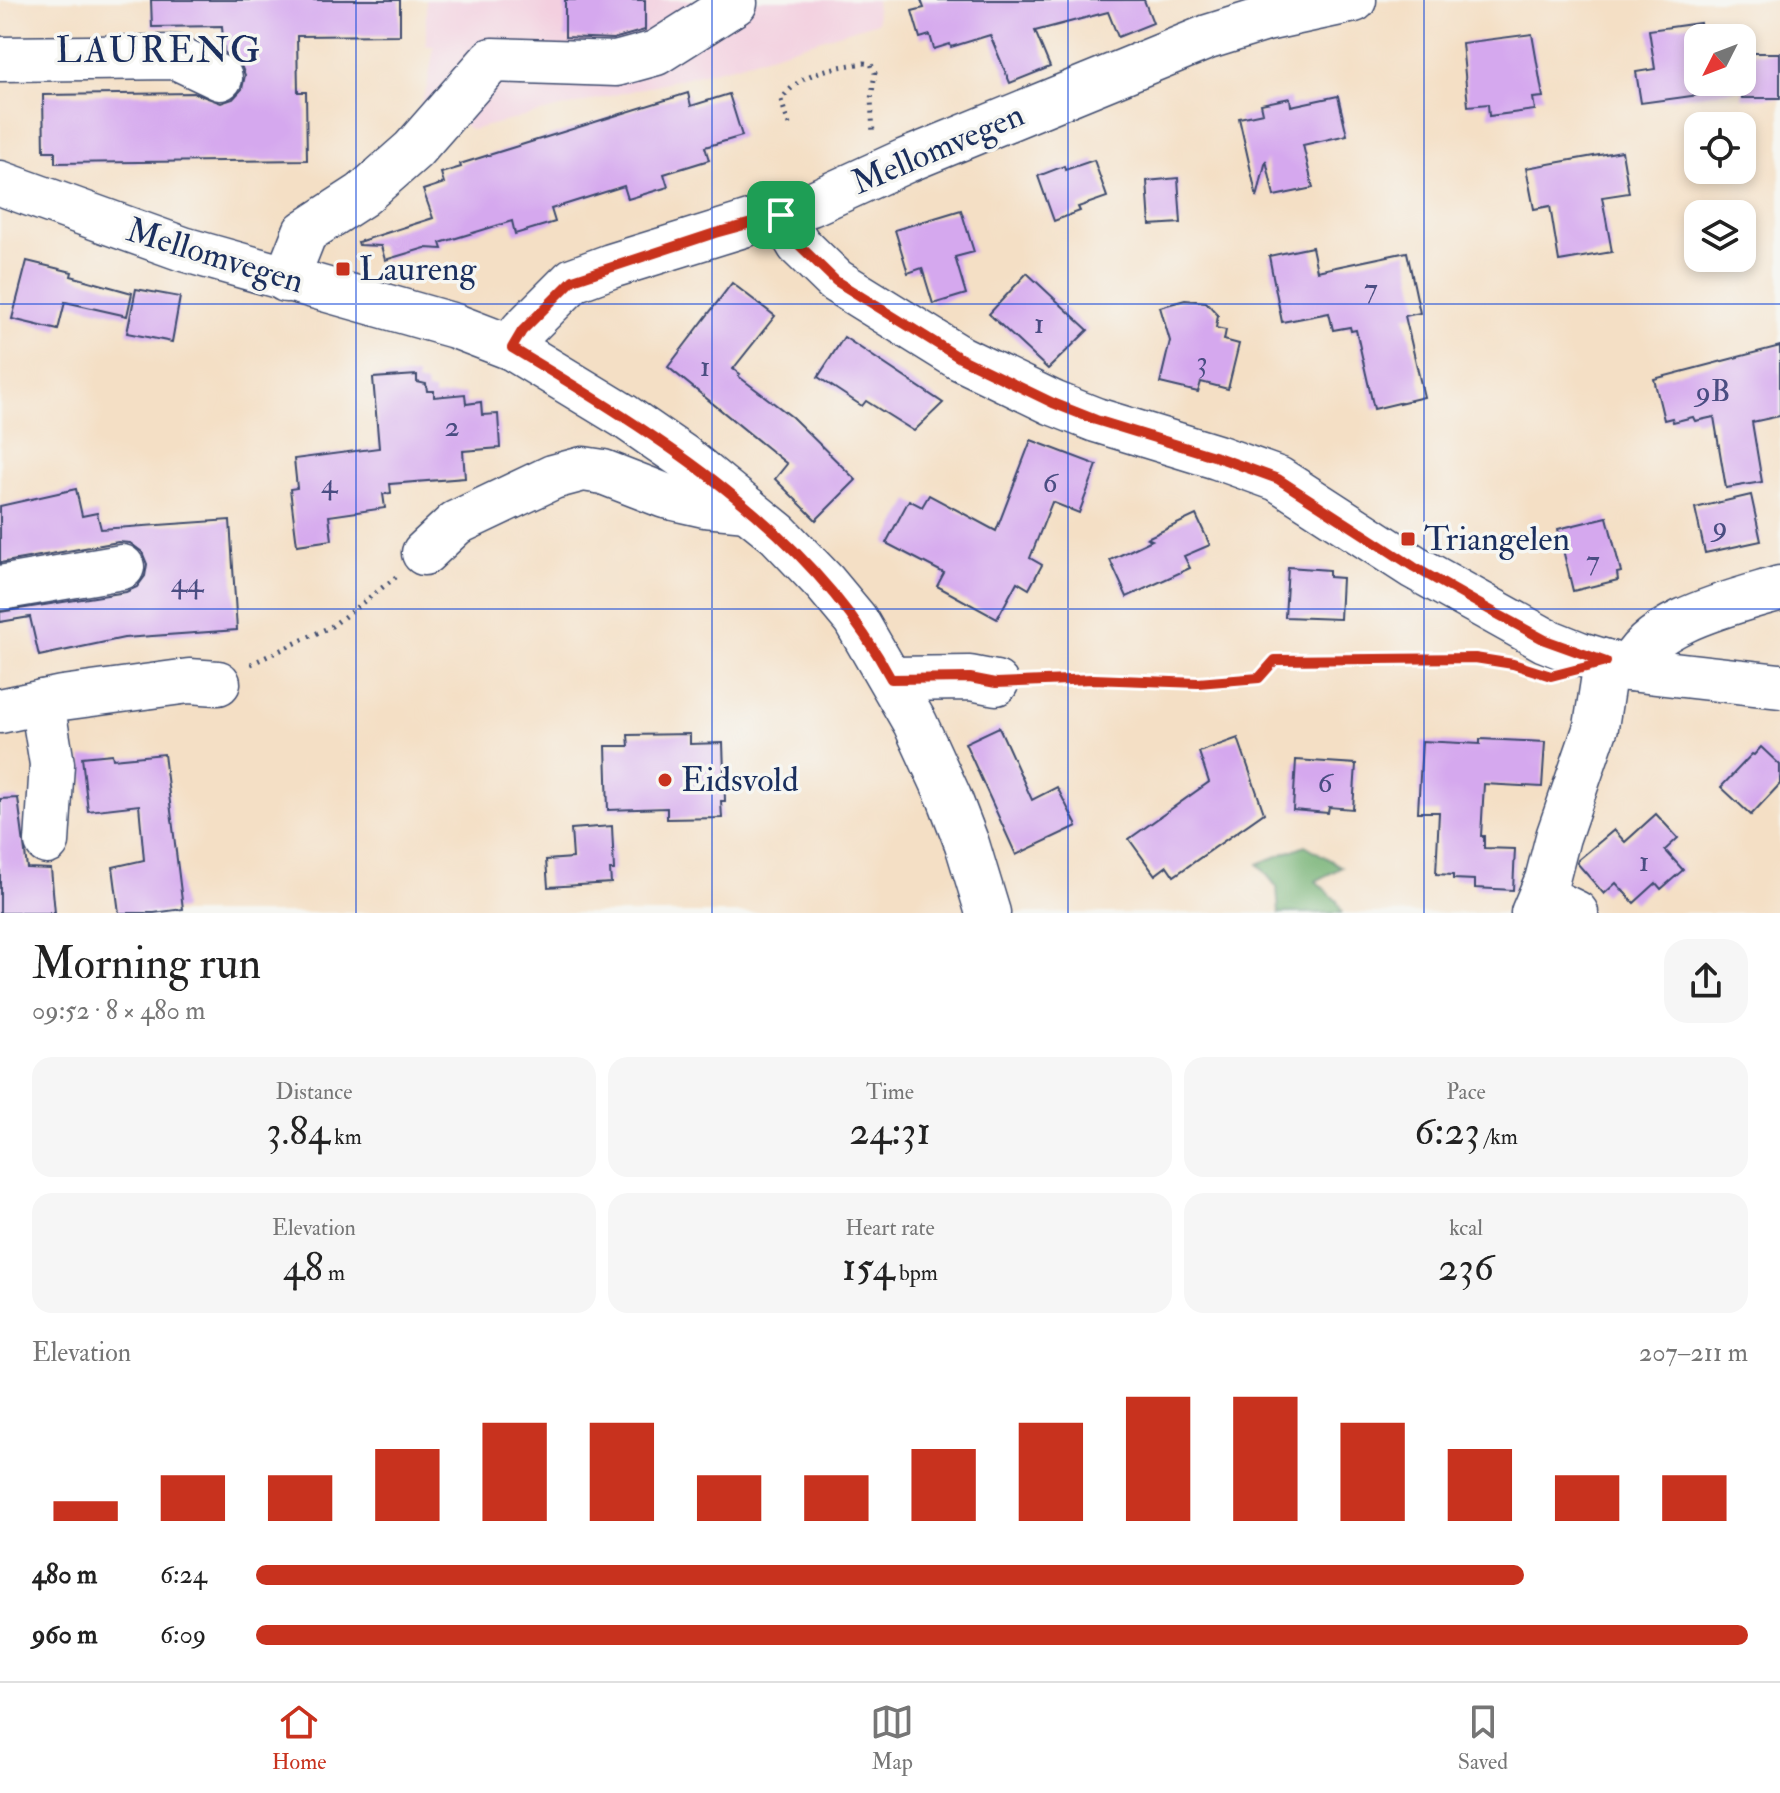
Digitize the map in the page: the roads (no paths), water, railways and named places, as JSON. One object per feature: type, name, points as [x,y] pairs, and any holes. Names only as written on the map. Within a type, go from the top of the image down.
[{"type":"street","name":"Mellomvegen","points":[[0,183],[183,249],[455,326],[512,348],[522,331],[573,280],[715,233],[781,215],[1176,49],[1240,26],[1354,0]]},
{"type":"street","points":[[286,280],[305,232],[362,195],[413,150],[492,60],[616,64],[656,53],[735,3]]},
{"type":"street","points":[[0,59],[176,57],[220,78]]},
{"type":"street","points":[[781,215],[799,245],[836,281],[960,358],[1096,420],[1278,479],[1414,567],[1545,640],[1617,666],[1780,686]]},
{"type":"street","points":[[512,348],[624,416],[682,456],[778,534],[825,583],[855,619],[915,723],[949,797],[988,913]]},
{"type":"street","points":[[424,553],[456,523],[479,510],[553,477],[583,469],[603,472],[665,496],[705,505],[747,509]]},
{"type":"street","points":[[0,588],[122,567]]},
{"type":"street","points":[[1551,676],[1617,666],[1664,631],[1696,616],[1780,588]]},
{"type":"street","points":[[1550,907],[1558,837],[1617,666]]},
{"type":"street","points":[[891,679],[970,678],[996,683]]},
{"type":"street","points":[[0,711],[189,681],[218,683]]},
{"type":"street","points":[[42,702],[52,764],[47,842]]},
{"type":"place","name":"Laureng","points":[[343,269]]},
{"type":"place","name":"Triangelen","points":[[1408,539]]},
{"type":"place","name":"Eidsvold","points":[[665,780]]},
{"type":"district","name":"LAURENG","points":[[159,50]]}]
